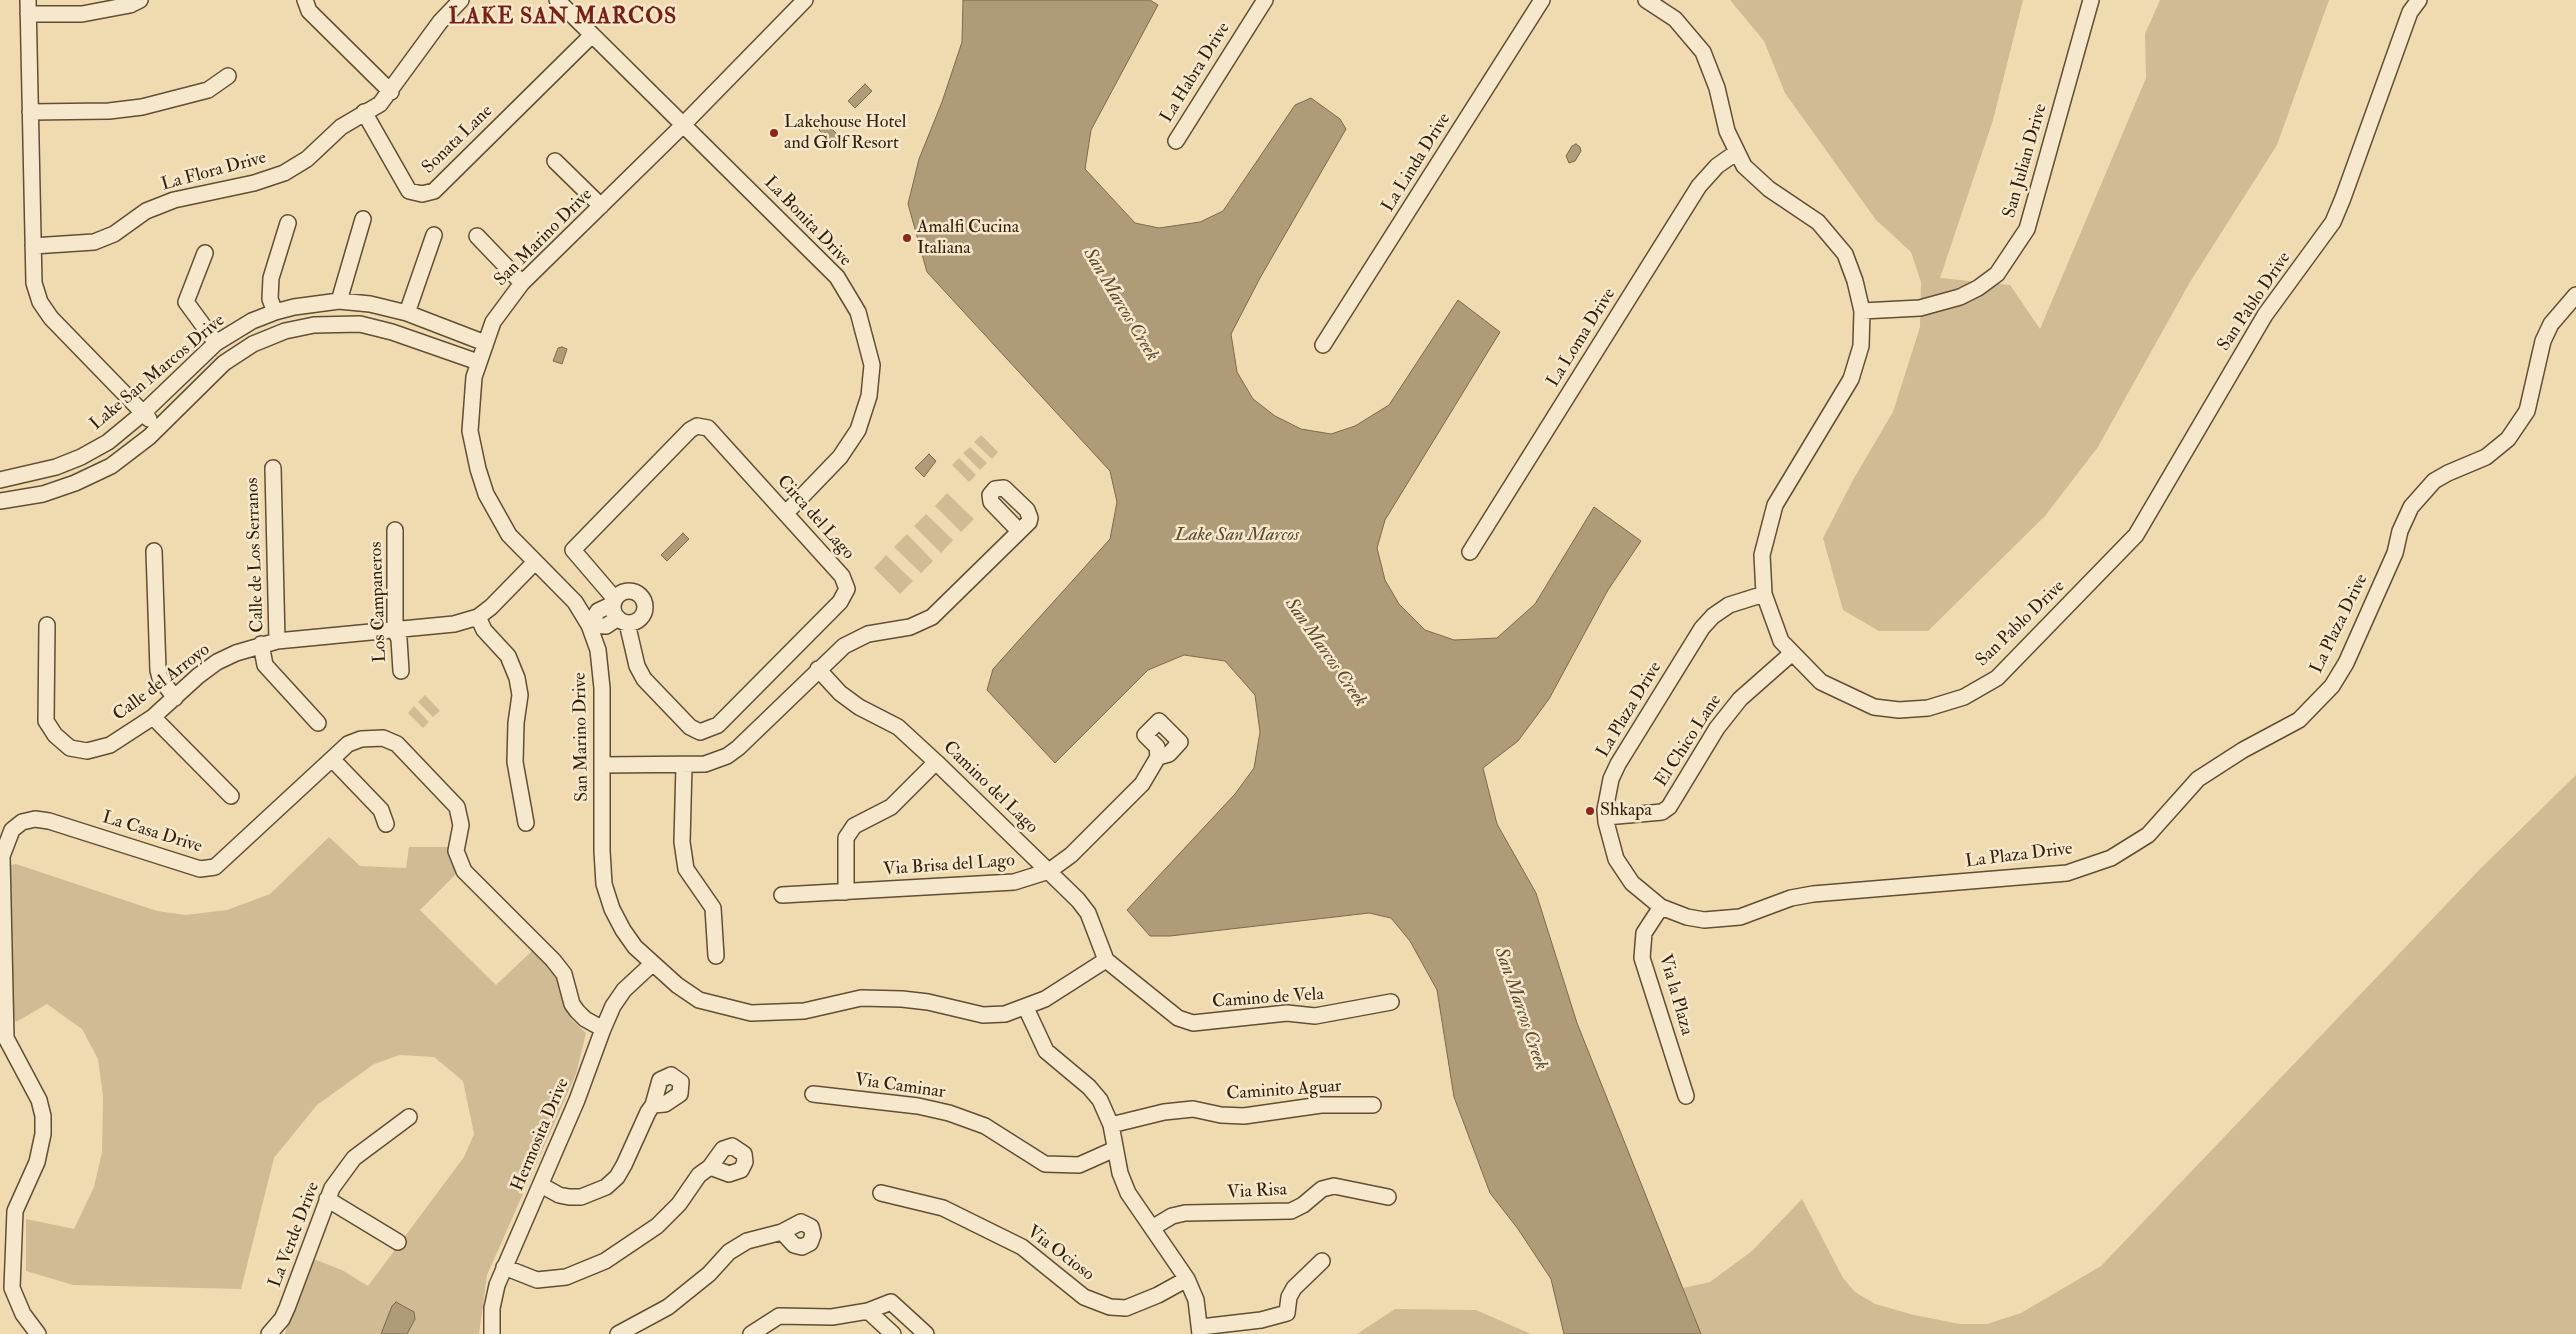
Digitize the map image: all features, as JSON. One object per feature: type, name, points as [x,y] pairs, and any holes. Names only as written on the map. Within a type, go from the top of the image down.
[{"type":"street","points":[[140,0],[130,5],[82,14],[28,7],[32,246],[34,283],[40,302],[51,318],[158,429]]},
{"type":"street","points":[[305,0],[309,11],[390,92]]},
{"type":"street","name":"La Flora Drive","points":[[32,246],[94,242],[114,234],[146,211],[174,200],[254,183],[284,173],[308,158],[341,127],[380,104],[440,22],[461,0]]},
{"type":"street","name":"San Marino Drive","points":[[805,0],[684,124],[522,283],[493,322],[484,343],[474,377],[470,423],[478,469],[500,523],[519,546],[574,602],[589,625],[598,650],[602,688],[602,851],[604,884],[612,909],[623,930],[635,947],[652,964],[686,993],[699,1000],[751,1013],[804,1010],[861,998],[928,1002],[983,1015],[1005,1014],[1026,1008],[1045,999],[1106,960]]},
{"type":"street","name":"La Habra Drive","points":[[1176,141],[1265,0]]},
{"type":"street","name":"La Linda Drive","points":[[1323,346],[1542,0]]},
{"type":"street","name":"San Pablo Drive","points":[[1646,0],[1675,19],[1703,52],[1717,88],[1727,131],[1744,166],[1769,189],[1818,222],[1845,254],[1856,281],[1862,311],[1861,346],[1851,379],[1775,504],[1769,520],[1762,555],[1764,594],[1781,641],[1791,654],[1820,682],[1874,707],[1899,710],[1928,708],[1964,697],[1997,678],[2136,535],[2264,315],[2332,222],[2343,198],[2410,12],[2419,0]]},
{"type":"street","name":"San Julian Drive","points":[[1862,311],[1920,308],[1960,297],[1978,288],[1997,274],[2027,229],[2091,0]]},
{"type":"street","name":"La Bonita Drive","points":[[567,3],[592,35],[837,277],[858,312],[872,365],[870,396],[858,430],[840,457],[786,513]]},
{"type":"street","name":"Sonata Lane","points":[[364,112],[409,191],[422,194],[434,191],[592,35]]},
{"type":"street","points":[[30,112],[109,111],[142,107],[208,90],[228,76]]},
{"type":"street","name":"La Loma Drive","points":[[1470,552],[1699,186],[1717,166],[1737,152]]},
{"type":"street","points":[[555,160],[601,206]]},
{"type":"street","points":[[338,301],[363,219]]},
{"type":"street","points":[[275,312],[270,299],[271,278],[288,223]]},
{"type":"street","points":[[406,313],[434,235]]},
{"type":"street","points":[[477,236],[522,283]]},
{"type":"street","points":[[205,253],[186,302],[216,343]]},
{"type":"street","name":"La Plaza Drive","points":[[1764,594],[1729,605],[1713,616],[1702,628],[1618,764],[1611,779],[1606,817],[1608,836],[1616,859],[1632,882],[1661,907],[1687,917],[1704,920],[1740,917],[1790,898],[1813,894],[2067,873],[2111,858],[2148,835],[2198,779],[2242,750],[2299,720],[2332,686],[2346,663],[2394,553],[2400,531],[2411,507],[2434,481],[2448,472],[2486,457],[2508,439],[2527,411],[2543,340],[2551,324],[2576,295]]},
{"type":"street","name":"Lake San Marcos Drive","points":[[0,480],[56,467],[81,457],[108,442],[144,413],[216,343],[252,321],[294,306],[338,301],[370,304],[406,313],[484,343]]},
{"type":"street","name":"Lake San Marcos Drive","points":[[0,501],[43,494],[89,477],[122,458],[158,429],[224,363],[253,344],[297,327],[346,324],[375,327],[478,362]]},
{"type":"street","name":"Circa del Lago","points":[[697,426],[708,428],[842,576],[847,589],[840,602],[718,725],[700,732],[690,727],[644,679],[637,666],[618,611],[573,550],[690,430],[697,426]]},
{"type":"street","name":"Calle de Los Serranos","points":[[272,468],[278,641]]},
{"type":"street","name":"Los Campaneros","points":[[395,530],[396,631],[399,639],[401,671]]},
{"type":"street","points":[[602,766],[705,764],[727,756],[738,748],[844,646],[868,634],[910,627],[932,617],[1019,532]]},
{"type":"street","points":[[154,551],[158,670],[160,678],[175,698]]},
{"type":"street","name":"Calle del Arroyo","points":[[47,625],[46,721],[55,735],[70,748],[87,751],[110,745],[153,717],[198,676],[217,662],[261,644],[278,641],[396,631],[454,624],[478,617],[503,597],[535,562]]},
{"type":"street","points":[[589,625],[606,626],[618,611]]},
{"type":"street","points":[[478,617],[484,630],[508,656],[517,678],[520,695],[516,723],[516,762],[526,823]]},
{"type":"street","name":"Calle de Los Serranos","points":[[261,644],[265,665],[318,723]]},
{"type":"street","name":"El Chico Lane","points":[[1606,817],[1662,812],[1669,806],[1717,728],[1740,700],[1791,654]]},
{"type":"street","name":"Camino del Lago","points":[[818,669],[840,693],[859,707],[898,727],[1049,871],[1088,913],[1106,960]]},
{"type":"street","points":[[153,717],[231,796]]},
{"type":"street","name":"La Casa Drive","points":[[38,1334],[23,1314],[12,1288],[15,1212],[37,1162],[43,1134],[43,1116],[39,1100],[6,1038],[2,856],[5,843],[12,830],[22,822],[35,818],[200,869],[215,867],[348,744],[361,739],[383,738],[397,744],[457,807],[461,825],[456,851],[464,870],[553,960],[564,974],[572,1004],[577,1011],[603,1029]]},
{"type":"street","name":"Via Brisa del Lago","points":[[782,895],[1014,882],[1049,871],[1071,855],[1142,784],[1158,758]]},
{"type":"street","points":[[332,759],[381,810],[386,824]]},
{"type":"street","points":[[846,892],[846,838],[854,826],[890,807],[936,762]]},
{"type":"street","points":[[684,765],[682,842],[686,869],[713,908],[716,956]]},
{"type":"street","name":"Via la Plaza","points":[[1661,907],[1644,933],[1642,958],[1686,1096]]},
{"type":"street","name":"Camino de Vela","points":[[1106,960],[1178,1018],[1193,1023],[1287,1013],[1314,1016],[1391,1002]]},
{"type":"street","name":"Hermosita Drive","points":[[492,1334],[492,1308],[497,1285],[577,1100],[603,1029],[613,1006],[624,990],[652,964]]},
{"type":"street","points":[[1026,1008],[1046,1051],[1100,1100],[1111,1125],[1120,1173],[1128,1193],[1186,1279],[1196,1300],[1201,1330],[1261,1320],[1286,1313],[1289,1297],[1294,1288],[1322,1261]]},
{"type":"street","name":"Via Caminar","points":[[813,1094],[918,1106],[949,1113],[985,1126],[1045,1164],[1079,1165],[1115,1149]]},
{"type":"street","points":[[541,1185],[559,1195],[581,1197],[606,1187],[617,1177],[624,1165],[653,1105]]},
{"type":"street","name":"Caminito Aguar","points":[[1111,1125],[1164,1112],[1193,1109],[1221,1115],[1244,1116],[1321,1106],[1373,1105]]},
{"type":"street","name":"La Verde Drive","points":[[269,1334],[282,1319],[287,1308],[332,1188],[354,1158],[409,1118]]},
{"type":"street","points":[[504,1267],[537,1280],[566,1277],[605,1261],[658,1226],[679,1204],[699,1175],[710,1167]]},
{"type":"street","name":"Via Risa","points":[[1152,1228],[1172,1216],[1186,1213],[1291,1212],[1303,1205],[1322,1189],[1334,1186],[1388,1197]]},
{"type":"street","name":"Via Ocioso","points":[[881,1193],[942,1208],[1022,1247],[1084,1297],[1110,1307],[1126,1308],[1158,1295],[1186,1279]]},
{"type":"street","points":[[327,1199],[398,1242]]},
{"type":"street","points":[[618,1334],[668,1307],[688,1293],[735,1248],[747,1241],[782,1232]]},
{"type":"street","points":[[751,1334],[779,1316],[832,1317],[868,1311],[891,1302],[926,1334]]},
{"type":"street","points":[[868,1311],[893,1334]]},
{"type":"shaded area","points":[[1730,0],[2023,0],[1993,120],[1940,278],[2010,285],[2040,329],[2146,78],[2145,34],[2160,0],[2329,0],[2277,145],[2190,282],[2098,447],[2045,516],[1928,631],[1879,631],[1843,610],[1823,538],[1854,478],[1893,412],[1920,327],[1921,282],[1911,252],[1876,220],[1785,93],[1764,41]]},
{"type":"shaded area","points":[[981,435],[998,452],[992,459],[974,442]]},
{"type":"shaded area","points":[[970,447],[987,463],[980,470],[963,453]]},
{"type":"shaded area","points":[[959,458],[976,475],[969,482],[952,465]]},
{"type":"shaded area","points":[[947,493],[974,519],[961,532],[935,506]]},
{"type":"shaded area","points":[[926,514],[953,540],[941,553],[914,526]]},
{"type":"shaded area","points":[[907,534],[933,561],[921,573],[894,547]]},
{"type":"shaded area","points":[[886,555],[913,581],[900,594],[874,568]]},
{"type":"shaded area","points":[[425,695],[440,711],[433,717],[418,702]]},
{"type":"shaded area","points":[[414,706],[429,722],[423,728],[408,713]]},
{"type":"shaded area","points":[[2576,775],[2576,1334],[1701,1334],[1683,1288],[1710,1282],[1752,1251],[1802,1199],[1843,1278],[1855,1292],[1875,1304],[1914,1315],[1960,1324],[1987,1324],[2021,1313],[2101,1266],[2481,868]]},
{"type":"shaded area","points":[[329,837],[360,866],[406,868],[409,847],[450,847],[450,860],[456,874],[420,910],[496,985],[534,949],[558,978],[563,1004],[572,1020],[586,1033],[576,1074],[487,1275],[479,1334],[285,1334],[296,1290],[311,1258],[342,1270],[368,1286],[464,1157],[474,1134],[463,1081],[434,1057],[400,1055],[374,1064],[317,1105],[274,1158],[241,1289],[73,1285],[26,1271],[26,1219],[74,1229],[94,1187],[102,1152],[103,1097],[98,1059],[82,1029],[47,1004],[16,1022],[8,1005],[7,866],[16,864],[157,911],[186,915],[227,910],[270,894]]},
{"type":"shaded area","points":[[1395,1309],[1476,1310],[1531,1334],[1357,1334]]},
{"type":"water","name":"Lake San Marcos","points":[[963,0],[1150,0],[1158,5],[1091,130],[1085,169],[1135,223],[1159,228],[1200,222],[1223,211],[1295,105],[1311,98],[1340,119],[1346,129],[1260,278],[1231,334],[1237,372],[1253,399],[1275,416],[1301,429],[1331,434],[1355,426],[1389,405],[1458,300],[1500,332],[1385,520],[1377,548],[1385,580],[1399,604],[1425,630],[1454,640],[1497,638],[1535,604],[1594,507],[1641,541],[1608,590],[1549,699],[1518,741],[1483,768],[1497,824],[1536,893],[1577,1023],[1701,1334],[1564,1334],[1551,1279],[1518,1229],[1490,1193],[1454,1097],[1437,990],[1410,941],[1391,918],[1369,913],[1170,936],[1150,936],[1127,910],[1235,794],[1254,768],[1260,732],[1255,695],[1225,661],[1184,655],[1148,670],[1055,763],[987,690],[993,669],[1110,539],[1117,502],[1110,471],[927,272],[908,204],[919,159],[942,102],[962,42]]},
{"type":"water","points":[[865,84],[872,91],[855,108],[848,101]]},
{"type":"water","points":[[826,123],[842,139],[834,146],[819,130]]},
{"type":"water","points":[[1576,144],[1580,147],[1581,151],[1575,161],[1569,163],[1566,156],[1572,146]]},
{"type":"water","points":[[558,348],[567,349],[562,364],[553,361]]},
{"type":"water","points":[[929,454],[936,461],[924,477],[915,468]]},
{"type":"water","points":[[683,533],[689,539],[667,561],[661,555]]},
{"type":"water","points":[[396,1302],[414,1312],[415,1319],[407,1334],[381,1334],[392,1306]]},
{"type":"place","name":"Lakehouse Hotel and Golf Resort","points":[[774,133]]},
{"type":"place","name":"Amalfi Cucina Italiana","points":[[907,238]]},
{"type":"place","name":"Shkapa","points":[[1590,811]]},
{"type":"district","name":"LAKE SAN MARCOS","points":[[563,18]]},
{"type":"water label","name":"San Marcos Creek","points":[[1120,305]]},
{"type":"water label","name":"San Marcos Creek","points":[[1325,653]]},
{"type":"water label","name":"San Marcos Creek","points":[[1520,1009]]}]
